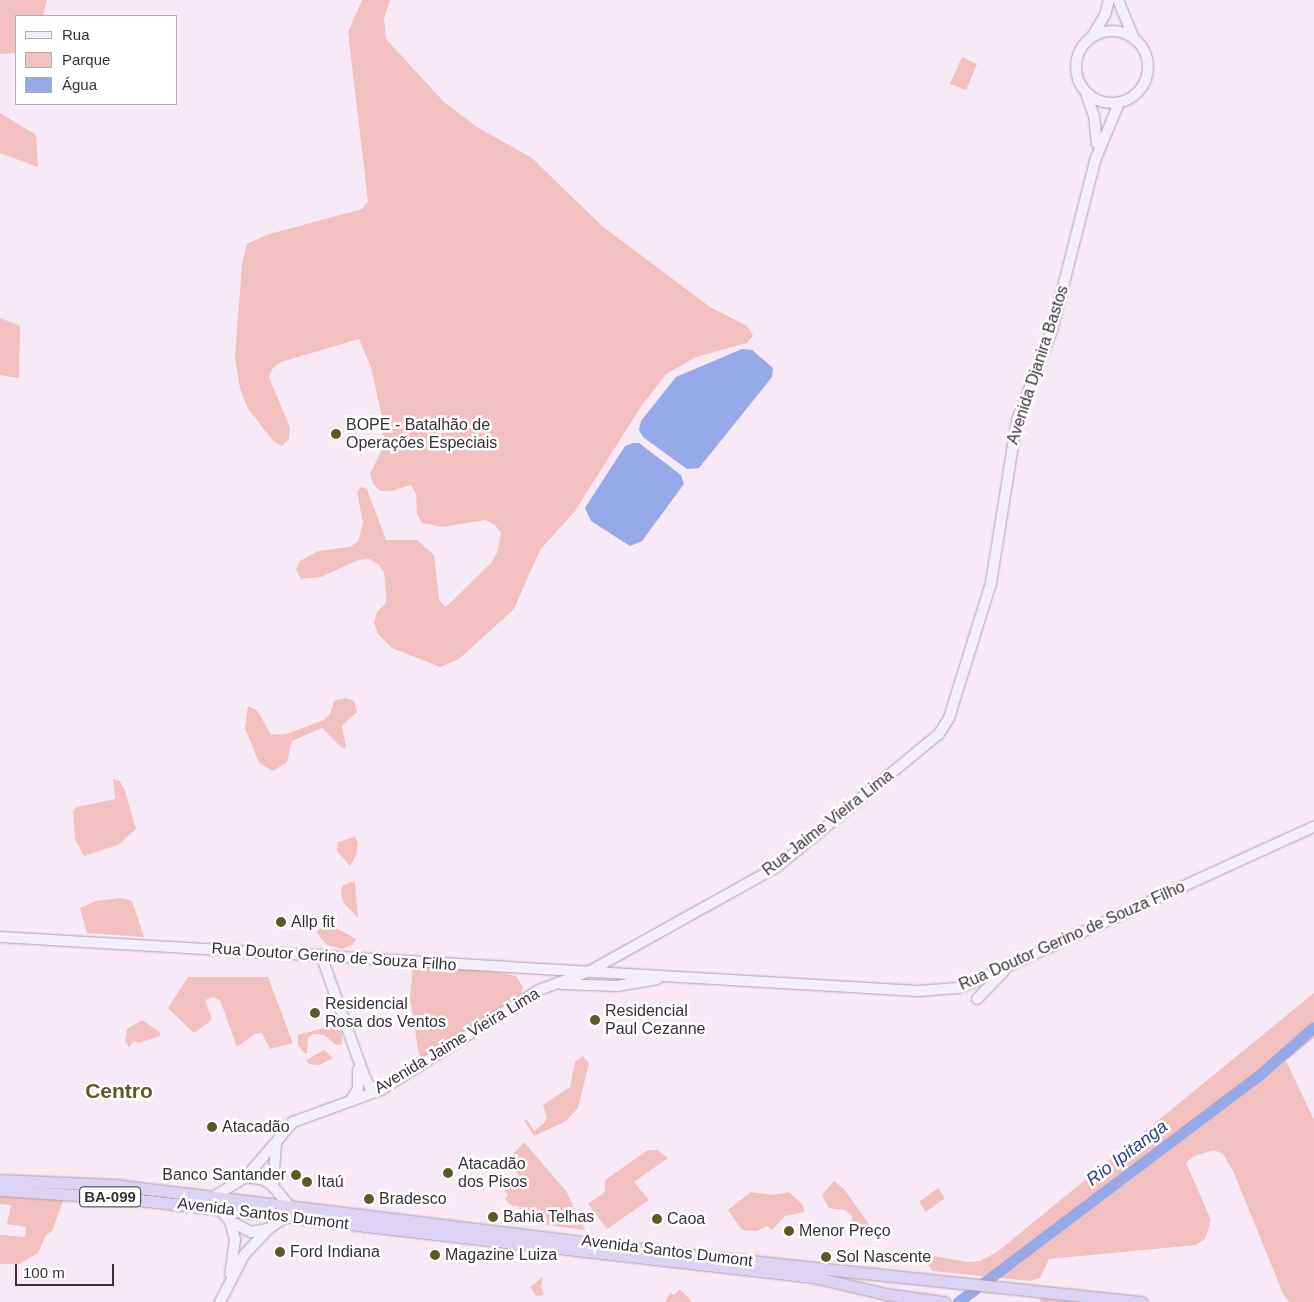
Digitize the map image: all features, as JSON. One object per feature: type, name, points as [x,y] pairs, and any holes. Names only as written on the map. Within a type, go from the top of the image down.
[{"type":"highway","name":"Avenida Santos Dumont","points":[[0,1180],[105,1184],[212,1198],[288,1212],[813,1277],[886,1294],[940,1302]]},
{"type":"highway","name":"Avenida Santos Dumont","points":[[0,1190],[52,1191],[220,1210],[288,1212],[1010,1291],[1142,1302]]},
{"type":"main road","points":[[1109,0],[1102,23],[1093,36],[1083,44],[1076,60],[1077,77],[1084,91],[1100,101],[1119,103],[1137,94],[1146,78],[1147,60],[1134,39],[1118,0]]},
{"type":"main road","points":[[1093,36],[1114,31],[1134,39]]},
{"type":"main road","name":"Avenida Djanira Bastos","points":[[1084,91],[1096,125],[1096,158]]},
{"type":"main road","name":"Avenida Djanira Bastos","points":[[949,718],[991,583],[1012,437],[1052,330],[1096,158],[1119,103]]},
{"type":"main road","name":"Rua Jaime Vieira Lima","points":[[590,971],[777,868],[928,744],[949,718]]},
{"type":"main road","name":"Rua Doutor Gerino de Souza Filho","points":[[0,937],[918,991],[958,988],[1009,967],[1314,827]]},
{"type":"main road","points":[[321,955],[367,1083],[381,1090]]},
{"type":"main road","points":[[977,999],[1009,967]]},
{"type":"main road","name":"Avenida Jaime Vieira Lima","points":[[212,1198],[246,1178],[292,1122],[381,1090],[539,990],[590,971]]},
{"type":"main road","name":"Rua Doutor Gerino de Souza Filho","points":[[556,984],[616,986],[668,977]]},
{"type":"main road","points":[[350,1101],[358,1089],[358,1060]]},
{"type":"main road","points":[[273,1186],[276,1142]]},
{"type":"main road","points":[[220,1302],[229,1281],[244,1255],[268,1229],[288,1212],[273,1186],[264,1180],[246,1178]]},
{"type":"main road","points":[[220,1210],[230,1221],[251,1232],[268,1229]]},
{"type":"main road","points":[[229,1281],[235,1240],[230,1221]]},
{"type":"green space","points":[[0,0],[47,0],[43,15],[15,15],[15,53],[0,54]]},
{"type":"green space","points":[[362,0],[390,0],[384,19],[386,39],[444,102],[477,127],[532,158],[602,226],[710,307],[747,326],[753,335],[747,343],[696,357],[666,374],[640,408],[575,511],[540,550],[514,609],[459,659],[440,667],[392,648],[378,634],[374,623],[377,612],[386,603],[386,592],[384,572],[378,564],[369,559],[358,560],[321,577],[301,579],[296,570],[300,561],[318,551],[350,547],[358,541],[363,523],[357,492],[361,487],[367,489],[386,540],[417,540],[434,555],[439,600],[446,607],[491,563],[497,553],[501,533],[495,525],[485,520],[443,527],[422,523],[417,514],[416,494],[411,485],[391,491],[380,491],[373,484],[370,474],[383,447],[382,417],[371,367],[359,339],[281,362],[273,368],[269,377],[290,428],[289,439],[282,446],[273,441],[247,407],[240,388],[235,357],[242,264],[247,244],[266,235],[362,209],[368,201],[348,32]]},
{"type":"green space","points":[[962,57],[977,64],[966,90],[950,84]]},
{"type":"green space","points":[[0,113],[36,135],[38,167],[0,153]]},
{"type":"green space","points":[[0,318],[20,326],[19,378],[0,375]]},
{"type":"green space","points":[[345,698],[354,701],[357,712],[342,726],[346,747],[342,748],[322,728],[292,741],[287,762],[273,771],[259,763],[245,728],[248,706],[257,710],[271,735],[286,734],[324,720],[330,714],[334,701]]},
{"type":"green space","points":[[113,779],[120,781],[125,791],[136,829],[118,845],[84,856],[75,839],[73,811],[77,807],[115,799]]},
{"type":"green space","points":[[355,837],[358,843],[356,855],[350,866],[337,851],[338,842]]},
{"type":"green space","points":[[355,883],[358,918],[343,902],[341,892],[343,885]]},
{"type":"green space","points":[[121,898],[132,901],[144,937],[87,933],[80,908],[96,901]]},
{"type":"green space","points":[[334,927],[356,939],[353,944],[342,949],[327,945],[317,933],[320,928]]},
{"type":"green space","points":[[413,964],[477,968],[516,976],[523,987],[521,994],[422,1057],[419,1055],[410,998]]},
{"type":"green space","points":[[188,977],[268,977],[293,1043],[270,1049],[262,1033],[255,1034],[237,1047],[220,1000],[213,997],[205,1000],[212,1020],[194,1033],[168,1008]]},
{"type":"green space","points":[[1314,993],[1314,1038],[1286,1061],[1314,1120],[1314,1302],[1289,1302],[1284,1296],[1233,1171],[1223,1154],[1214,1150],[1194,1156],[1186,1163],[1211,1220],[1205,1239],[1196,1245],[1049,1259],[1040,1278],[1030,1281],[933,1271],[929,1266],[929,1262],[935,1256],[967,1262],[980,1261],[997,1252]]},
{"type":"green space","points":[[142,1020],[160,1032],[160,1036],[139,1043],[134,1041],[129,1047],[125,1041],[127,1029]]},
{"type":"green space","points":[[332,1026],[342,1033],[342,1044],[336,1045],[324,1035],[313,1034],[308,1038],[307,1053],[304,1053],[298,1045],[298,1035]]},
{"type":"green space","points":[[324,1050],[333,1058],[319,1065],[309,1064],[306,1060]]},
{"type":"green space","points":[[583,1056],[589,1063],[578,1108],[566,1121],[534,1136],[524,1120],[527,1120],[534,1131],[544,1123],[547,1118],[543,1105],[570,1087],[575,1062]]},
{"type":"green space","points":[[524,1142],[566,1191],[585,1230],[532,1223],[518,1206],[510,1205],[505,1199],[508,1195],[504,1190],[519,1175],[506,1162]]},
{"type":"green space","points":[[648,1150],[657,1150],[668,1158],[634,1182],[649,1200],[607,1229],[588,1204],[605,1192],[605,1180]]},
{"type":"green space","points":[[834,1181],[844,1189],[869,1224],[863,1233],[851,1232],[852,1216],[845,1210],[829,1208],[822,1195]]},
{"type":"green space","points":[[938,1188],[945,1198],[926,1212],[919,1202]]},
{"type":"green space","points":[[751,1192],[773,1195],[789,1192],[802,1204],[805,1212],[785,1216],[772,1230],[767,1226],[757,1231],[742,1230],[728,1210]]},
{"type":"green space","points":[[0,1194],[65,1196],[52,1231],[46,1235],[38,1253],[19,1264],[0,1264],[0,1235],[25,1237],[26,1227],[7,1224],[11,1205],[0,1204]]},
{"type":"green space","points":[[543,1277],[541,1287],[544,1295],[536,1296],[530,1287]]},
{"type":"green space","points":[[680,1289],[692,1302],[665,1302],[670,1293],[674,1295]]},
{"type":"green space","points":[[1041,1298],[1086,1302],[1040,1302]]},
{"type":"water","points":[[742,349],[752,350],[773,368],[772,377],[699,468],[687,469],[643,437],[639,430],[641,421],[676,377]]},
{"type":"water","points":[[639,443],[681,475],[684,484],[642,541],[630,546],[591,521],[585,508],[625,446]]},
{"type":"waterway","name":"Rio Ipitanga","points":[[958,1302],[1258,1076],[1314,1027]]},
{"type":"place","name":"BOPE - Batalhão de Operações Especiais","points":[[336,434]]},
{"type":"place","name":"Allp fit","points":[[281,922]]},
{"type":"place","name":"Residencial Rosa dos Ventos","points":[[315,1013]]},
{"type":"place","name":"Residencial Paul Cezanne","points":[[595,1020]]},
{"type":"place","name":"Atacadão","points":[[212,1127]]},
{"type":"place","name":"Atacadão dos Pisos","points":[[448,1173]]},
{"type":"place","name":"Banco Santander","points":[[296,1175]]},
{"type":"place","name":"Itaú","points":[[307,1182]]},
{"type":"place","name":"Bradesco","points":[[369,1199]]},
{"type":"place","name":"Bahia Telhas","points":[[493,1217]]},
{"type":"place","name":"Caoa","points":[[657,1219]]},
{"type":"place","name":"Menor Preço","points":[[789,1231]]},
{"type":"place","name":"Ford Indiana","points":[[280,1252]]},
{"type":"place","name":"Magazine Luiza","points":[[435,1255]]},
{"type":"place","name":"Sol Nascente","points":[[826,1257]]},
{"type":"district","name":"Centro","points":[[119,1091]]}]
